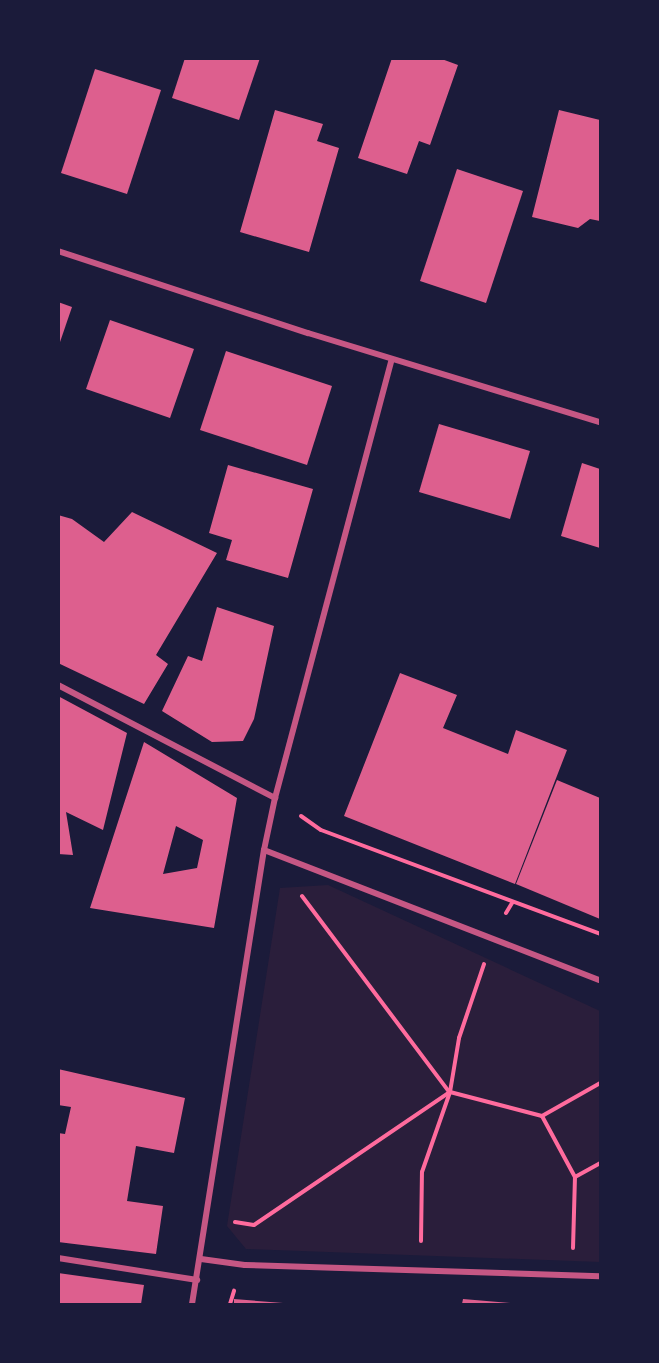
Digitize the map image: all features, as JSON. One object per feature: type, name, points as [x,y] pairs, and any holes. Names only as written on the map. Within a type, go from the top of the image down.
[{"type":"street","points":[[58,251],[392,359],[600,422]]},
{"type":"street","points":[[192,1305],[208,1217],[264,850],[275,798],[392,359]]},
{"type":"street","points":[[58,686],[275,798]]},
{"type":"street","points":[[264,850],[600,980]]},
{"type":"street","points":[[58,1258],[197,1280]]},
{"type":"street","points":[[201,1259],[245,1265],[600,1276]]},
{"type":"path","points":[[275,798],[321,830],[600,934]]},
{"type":"path","points":[[301,895],[450,1092],[542,1116],[600,1083]]},
{"type":"path","points":[[421,1269],[422,1172],[450,1092],[459,1038],[492,938],[512,903]]},
{"type":"path","points":[[208,1217],[254,1225],[450,1092]]},
{"type":"path","points":[[542,1116],[575,1177],[573,1275]]},
{"type":"path","points":[[575,1177],[600,1163]]},
{"type":"shaded area","points":[[328,885],[600,1011],[600,1262],[246,1249],[227,1226],[280,888]]},
{"type":"building","points":[[185,58],[260,58],[239,120],[172,98]]},
{"type":"building","points":[[392,58],[439,58],[458,65],[430,145],[419,141],[407,174],[358,158]]},
{"type":"building","points":[[95,69],[161,90],[127,194],[61,173]]},
{"type":"building","points":[[275,110],[323,124],[317,141],[339,148],[309,252],[240,232]]},
{"type":"building","points":[[559,110],[600,120],[600,221],[590,219],[578,228],[532,217]]},
{"type":"building","points":[[457,169],[523,191],[486,303],[420,281]]},
{"type":"building","points":[[58,302],[72,307],[59,345],[58,345]]},
{"type":"building","points":[[110,320],[194,349],[170,418],[86,389]]},
{"type":"building","points":[[226,351],[332,386],[307,465],[200,430]]},
{"type":"building","points":[[439,424],[530,451],[510,519],[419,492]]},
{"type":"building","points":[[582,463],[600,469],[600,548],[561,536]]},
{"type":"building","points":[[228,465],[313,489],[288,578],[226,560],[232,540],[209,533]]},
{"type":"building","points":[[132,512],[217,553],[156,655],[168,664],[144,704],[58,663],[58,515],[72,519],[104,542]]},
{"type":"building","points":[[217,607],[274,626],[254,719],[243,741],[212,742],[162,711],[188,656],[202,661]]},
{"type":"building","points":[[400,673],[457,695],[443,728],[508,754],[516,730],[567,750],[515,884],[344,816]]},
{"type":"building","points":[[58,696],[127,733],[103,830],[66,812],[73,855],[58,854]]},
{"type":"building","points":[[144,742],[237,798],[214,928],[90,908]],"holes":[[[176,826],[203,840],[197,868],[163,874]]]},
{"type":"building","points":[[557,780],[600,798],[600,919],[516,884]]},
{"type":"building","points":[[58,1069],[185,1098],[174,1153],[136,1146],[127,1201],[163,1206],[156,1254],[58,1242],[58,1133],[65,1134],[71,1107],[58,1105]]},
{"type":"building","points":[[58,1273],[144,1285],[141,1304],[58,1304]]},
{"type":"building","points":[[234,1299],[283,1303],[283,1304],[234,1304]]},
{"type":"building","points":[[463,1299],[510,1303],[510,1304],[462,1304]]}]
